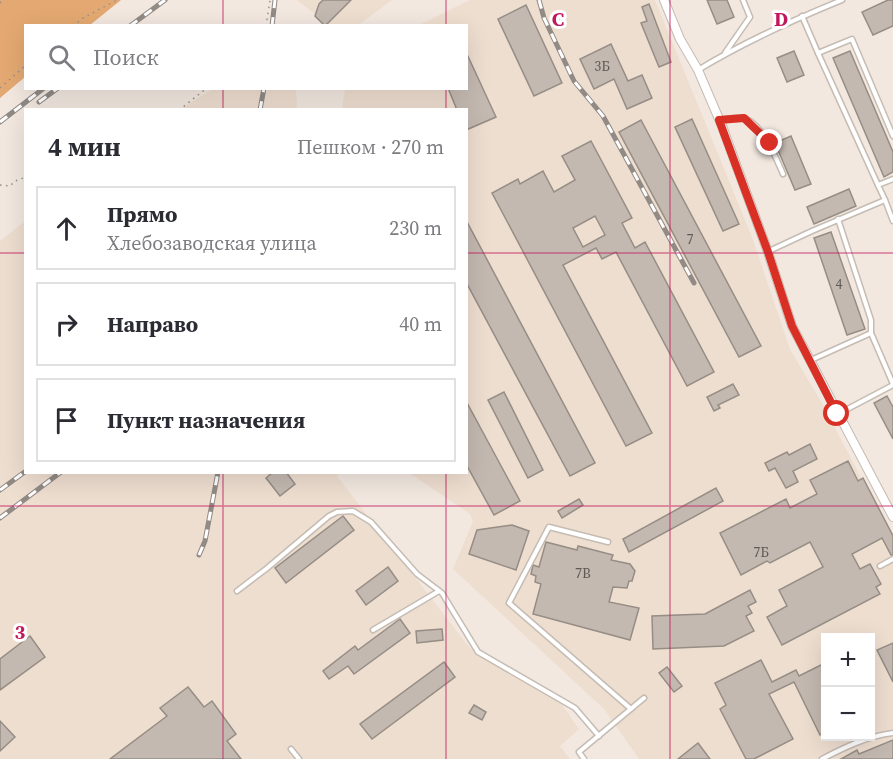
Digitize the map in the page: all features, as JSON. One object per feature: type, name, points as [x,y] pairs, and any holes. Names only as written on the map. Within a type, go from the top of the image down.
[{"type":"street","points":[[664,0],[719,120],[768,252],[792,326],[893,517]]},
{"type":"lane","points":[[725,54],[750,17],[743,0]]},
{"type":"lane","points":[[698,70],[802,16],[842,0]]},
{"type":"lane","points":[[802,16],[893,221]]},
{"type":"lane","points":[[818,53],[852,39],[893,136]]},
{"type":"lane","points":[[719,120],[744,118],[754,126],[770,143],[783,174]]},
{"type":"lane","points":[[878,185],[893,179]]},
{"type":"lane","points":[[768,252],[885,200]]},
{"type":"lane","points":[[837,414],[893,385],[871,333],[870,320],[838,219]]},
{"type":"lane","points":[[810,361],[871,333]]},
{"type":"lane","points":[[237,591],[329,516],[337,512],[353,511],[371,522],[417,574],[439,591],[478,652],[575,708],[599,736]]},
{"type":"lane","points":[[608,542],[549,527],[509,603],[631,708]]},
{"type":"lane","points":[[880,566],[893,560]]},
{"type":"lane","points":[[373,630],[439,591]]},
{"type":"lane","points":[[584,759],[579,752],[644,698]]},
{"type":"lane","points":[[822,759],[843,748],[878,735],[893,733]]},
{"type":"lane","points":[[291,749],[299,759]]},
{"type":"path","points":[[76,24],[117,0]]},
{"type":"path","points":[[266,24],[270,0]]},
{"type":"path","points":[[0,88],[24,67]]},
{"type":"path","points":[[182,108],[204,90]]},
{"type":"path","points":[[0,185],[10,186],[24,178]]},
{"type":"shaded area","points":[[0,0],[121,0],[91,24],[24,24],[24,78],[0,98]]},
{"type":"shaded area","points":[[297,0],[392,0],[360,24],[328,24]]},
{"type":"shaded area","points":[[470,0],[655,0],[752,237],[790,349],[823,405],[893,538],[893,759],[639,759],[604,709],[453,569],[473,521],[470,514],[410,474],[468,474],[468,108],[342,108],[345,90],[468,90],[468,24],[421,24]]},
{"type":"shaded area","points":[[211,90],[296,90],[297,108],[183,108]]},
{"type":"shaded area","points":[[24,222],[24,474],[340,474],[337,476],[469,647],[556,696],[579,729],[560,746],[570,759],[0,759],[0,241]]},
{"type":"building","points":[[323,0],[351,0],[327,24],[323,24],[315,16]]},
{"type":"building","points":[[707,0],[727,0],[734,17],[717,24]]},
{"type":"building","points":[[888,0],[893,0],[893,26],[873,35],[862,12]]},
{"type":"building","points":[[649,4],[671,62],[659,67],[641,23],[647,21],[642,7]]},
{"type":"building","points":[[526,5],[562,83],[534,96],[498,19]]},
{"type":"building","points":[[611,44],[628,81],[642,75],[652,98],[627,109],[614,79],[594,89],[580,59]]},
{"type":"building","points":[[794,51],[804,75],[787,82],[777,58]]},
{"type":"building","points":[[850,51],[893,152],[893,172],[884,177],[833,58]]},
{"type":"building","points":[[468,56],[496,117],[468,129],[468,108],[456,108],[449,90],[468,90]]},
{"type":"building","points":[[692,119],[739,224],[723,231],[675,127]]},
{"type":"building","points":[[641,120],[761,346],[739,357],[619,132]]},
{"type":"building","points":[[791,136],[811,184],[795,190],[775,143]]},
{"type":"building","points":[[591,141],[632,218],[622,223],[635,248],[645,242],[714,372],[687,386],[616,252],[602,259],[596,248],[563,265],[652,433],[626,446],[492,193],[518,179],[520,184],[543,171],[554,192],[575,180],[562,156]],"holes":[[[595,216],[605,235],[583,247],[573,228]]]},
{"type":"building","points":[[849,189],[856,206],[814,224],[807,207]]},
{"type":"building","points":[[468,224],[595,463],[570,476],[468,286]]},
{"type":"building","points":[[831,232],[865,329],[847,335],[814,238]]},
{"type":"building","points":[[733,384],[739,395],[718,405],[720,408],[714,411],[707,397]]},
{"type":"building","points":[[504,392],[543,470],[528,478],[488,400]]},
{"type":"building","points":[[887,396],[893,407],[893,439],[874,403]]},
{"type":"building","points":[[468,405],[520,501],[494,515],[468,468]]},
{"type":"building","points":[[810,444],[817,459],[793,471],[798,482],[786,488],[775,468],[769,471],[765,463],[787,452],[789,455]]},
{"type":"building","points":[[848,461],[858,481],[863,478],[893,536],[893,555],[882,538],[852,554],[860,569],[870,564],[881,584],[876,587],[880,594],[782,645],[767,617],[787,606],[779,590],[823,567],[810,542],[741,575],[720,533],[786,499],[790,508],[817,494],[810,480]]},
{"type":"building","points":[[271,474],[288,474],[295,484],[280,496],[266,478]]},
{"type":"building","points":[[716,488],[723,501],[629,552],[623,539]]},
{"type":"building","points":[[579,499],[583,505],[562,518],[558,511]]},
{"type":"building","points":[[343,516],[354,530],[286,583],[275,568]]},
{"type":"building","points":[[512,525],[529,531],[516,570],[469,554],[477,530]]},
{"type":"building","points":[[546,542],[577,550],[578,546],[613,555],[611,560],[630,564],[635,571],[632,581],[629,581],[627,588],[613,587],[609,602],[639,608],[630,640],[533,614],[541,584],[535,582],[536,576],[531,574],[533,565],[539,567]]},
{"type":"building","points":[[388,567],[398,581],[366,605],[356,591]]},
{"type":"building","points":[[750,590],[756,602],[748,606],[752,613],[746,616],[754,631],[724,646],[653,649],[652,616],[705,614]]},
{"type":"building","points":[[400,619],[410,633],[354,674],[348,666],[329,679],[323,671],[355,646],[358,650]]},
{"type":"building","points":[[442,629],[443,640],[417,643],[416,631]]},
{"type":"building","points":[[30,636],[45,657],[0,690],[0,659]]},
{"type":"building","points":[[893,643],[893,682],[877,650]]},
{"type":"building","points":[[761,660],[772,682],[796,670],[799,676],[821,665],[821,734],[794,682],[769,694],[793,739],[754,759],[746,759],[720,709],[726,705],[715,683]]},
{"type":"building","points":[[444,662],[455,677],[372,739],[360,724]]},
{"type":"building","points":[[667,667],[682,686],[674,692],[659,673]]},
{"type":"building","points":[[188,687],[204,707],[212,701],[236,734],[227,741],[241,759],[110,759],[167,716],[160,708]]},
{"type":"building","points":[[474,705],[486,712],[482,720],[469,713]]},
{"type":"building","points":[[0,721],[15,737],[0,751]]},
{"type":"building","points":[[893,740],[893,759],[841,759],[857,750],[859,754]]},
{"type":"building","points":[[698,743],[710,759],[678,759]]},
{"type":"railway","points":[[133,24],[165,0]]},
{"type":"railway","points":[[272,24],[275,0]]},
{"type":"railway","points":[[539,0],[544,18],[574,81],[603,116],[694,283]]},
{"type":"railway","points":[[0,122],[41,90]]},
{"type":"railway","points":[[39,102],[55,90]]},
{"type":"railway","points":[[260,108],[264,90]]},
{"type":"railway","points":[[0,490],[24,472]]},
{"type":"railway","points":[[0,518],[58,474]]},
{"type":"railway","points":[[199,555],[205,541],[218,474]]},
{"type":"route","points":[[770,143],[744,118],[719,120],[768,252],[792,326],[837,414]]}]
